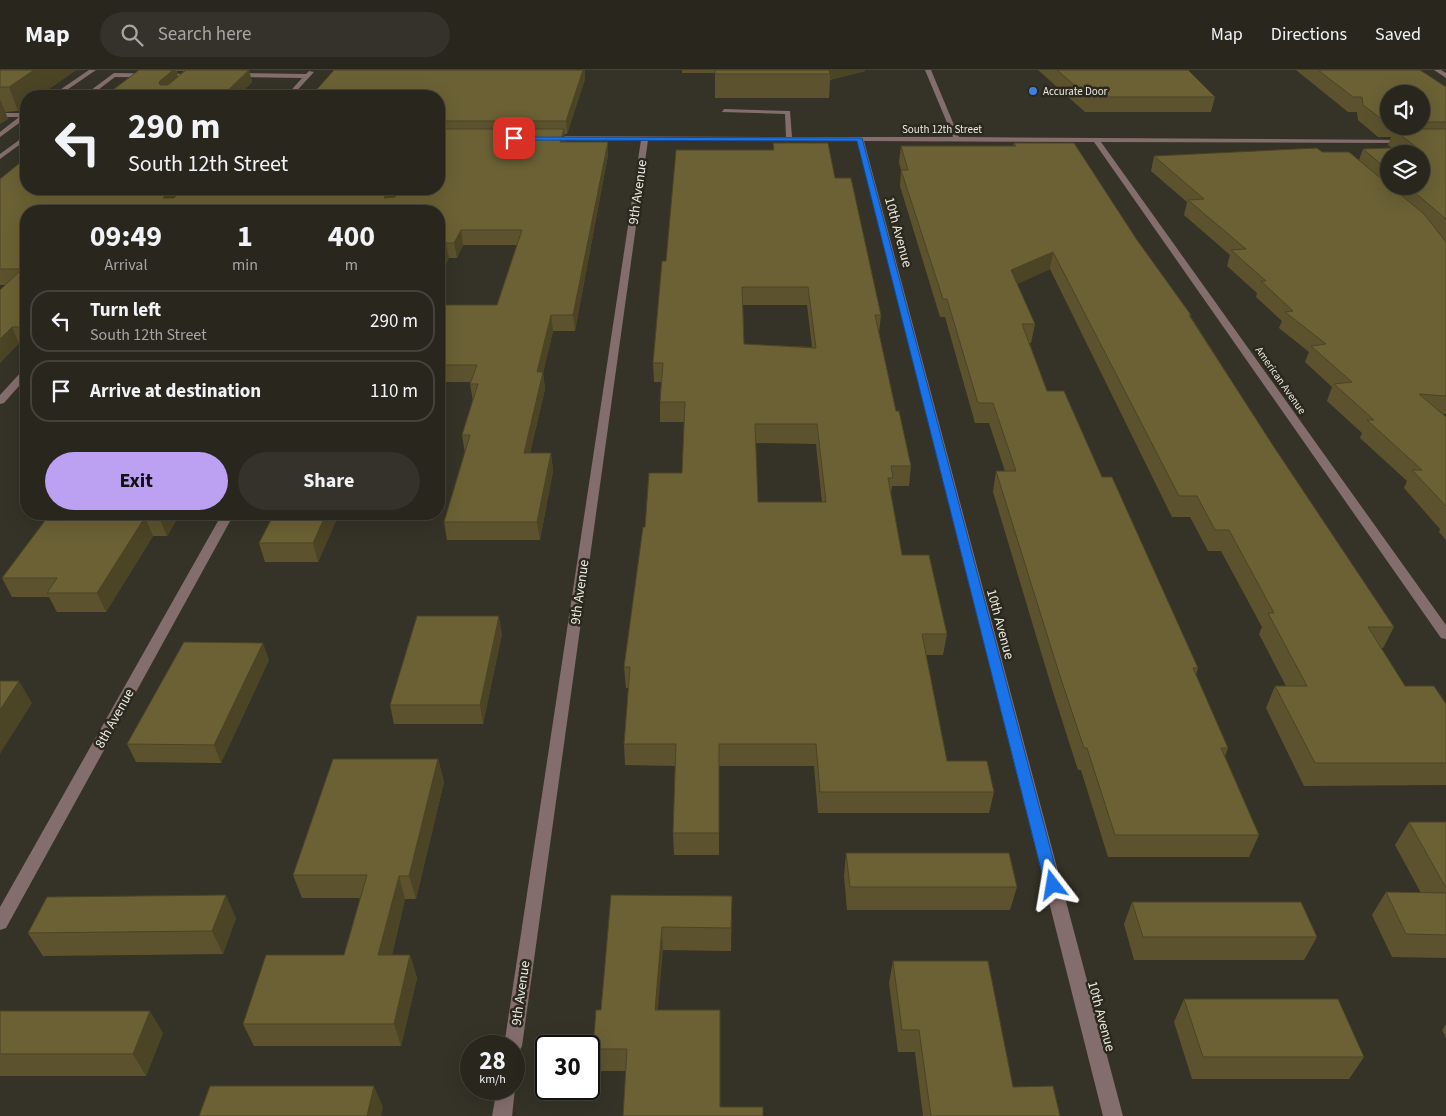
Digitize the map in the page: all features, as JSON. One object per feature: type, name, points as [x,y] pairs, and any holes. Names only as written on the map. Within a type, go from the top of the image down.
[{"type":"street","points":[[63,90],[93,70]]},
{"type":"street","points":[[294,90],[312,70]]},
{"type":"street","points":[[928,70],[957,140]]},
{"type":"street","points":[[1438,70],[1446,76]]},
{"type":"street","points":[[94,90],[114,75],[200,76]]},
{"type":"street","points":[[174,90],[190,76]]},
{"type":"street","points":[[230,76],[307,76]]},
{"type":"street","points":[[724,112],[788,112],[789,139]]},
{"type":"street","points":[[0,115],[20,115]]},
{"type":"street","points":[[0,136],[20,120]]},
{"type":"street","points":[[0,136],[20,137]]},
{"type":"street","name":"South 12th Street","points":[[537,138],[1418,141]]},
{"type":"street","name":"9th Avenue","points":[[515,1035],[645,138]]},
{"type":"street","name":"10th Avenue","points":[[860,139],[1113,1116]]},
{"type":"street","name":"American Avenue","points":[[1096,140],[1446,635]]},
{"type":"street","points":[[1323,141],[1330,147]]},
{"type":"street","points":[[0,157],[20,142]]},
{"type":"street","points":[[0,401],[20,379]]},
{"type":"street","name":"8th Avenue","points":[[0,923],[225,520]]},
{"type":"street","points":[[502,1116],[504,1100]]},
{"type":"building","points":[[0,70],[34,70],[9,87],[0,87]]},
{"type":"building","points":[[139,70],[173,70],[159,82],[160,85],[168,85],[186,70],[249,70],[228,90],[113,90]]},
{"type":"building","points":[[334,70],[583,70],[566,121],[445,121],[445,90],[316,90]]},
{"type":"building","points":[[715,70],[829,70],[830,74],[715,74]]},
{"type":"building","points":[[1057,70],[1188,70],[1215,97],[1088,97]]},
{"type":"building","points":[[1318,70],[1420,70],[1446,87],[1446,122],[1430,122],[1430,85],[1380,85],[1380,118],[1363,105],[1362,97],[1353,97]]},
{"type":"building","points":[[445,129],[564,129],[560,142],[608,142],[573,315],[551,315],[537,372],[543,372],[524,453],[551,453],[537,522],[444,522],[470,435],[462,435],[478,384],[470,384],[477,365],[445,365],[445,305],[497,305],[522,230],[461,230],[454,243],[446,243],[445,245],[445,205],[20,205],[20,269],[0,269],[0,179],[20,163],[20,195],[166,195],[163,198],[174,198],[177,195],[386,195],[384,198],[395,197],[396,195],[445,195]]},
{"type":"building","points":[[1430,129],[1446,129],[1446,219],[1418,195],[1430,195],[1430,145],[1413,145],[1401,135],[1430,135]]},
{"type":"building","points":[[773,143],[828,143],[835,178],[851,178],[881,315],[875,315],[896,411],[899,411],[911,466],[891,466],[893,478],[888,478],[902,555],[929,555],[947,634],[922,634],[947,761],[987,761],[994,792],[820,792],[816,744],[719,744],[719,833],[673,833],[676,744],[624,744],[630,667],[624,667],[643,527],[645,527],[649,473],[682,473],[685,402],[660,402],[663,363],[653,363],[662,261],[666,261],[676,150],[774,150]],"holes":[[[742,287],[808,287],[816,348],[744,344]],[[755,424],[817,424],[826,502],[758,502]]]},
{"type":"building","points":[[1014,143],[1074,143],[1137,240],[1191,315],[1189,315],[1272,444],[1394,627],[1368,627],[1405,686],[1434,686],[1446,704],[1446,763],[1315,763],[1275,686],[1307,686],[1268,613],[1274,613],[1229,530],[1215,530],[1197,496],[1179,496],[1053,252],[1011,270],[1035,324],[1022,324],[1047,391],[1064,391],[1102,477],[1112,477],[1198,668],[1193,668],[1228,748],[1221,748],[1259,835],[1115,835],[1087,748],[1084,748],[1058,670],[996,471],[1016,471],[993,403],[978,403],[947,299],[943,299],[901,170],[908,170],[901,146],[1016,146]]},
{"type":"building","points":[[1317,148],[1322,152],[1349,152],[1380,178],[1380,195],[1401,195],[1424,214],[1446,242],[1446,396],[1419,394],[1446,417],[1446,506],[1412,470],[1422,470],[1367,420],[1374,420],[1334,384],[1352,382],[1311,346],[1326,344],[1285,312],[1293,311],[1261,281],[1266,281],[1231,250],[1246,249],[1188,200],[1204,199],[1154,156]]},
{"type":"building","points":[[1380,148],[1380,163],[1363,149]]},
{"type":"building","points":[[20,271],[20,327],[12,327],[0,339],[0,290]]},
{"type":"building","points":[[46,520],[143,520],[97,593],[47,593],[57,578],[2,578]]},
{"type":"building","points":[[271,520],[323,520],[313,543],[259,543]]},
{"type":"building","points":[[417,616],[499,616],[480,705],[390,705]]},
{"type":"building","points":[[184,642],[263,643],[214,745],[127,744]]},
{"type":"building","points":[[0,681],[19,681],[0,710]]},
{"type":"building","points":[[333,759],[438,759],[409,876],[399,876],[378,955],[410,955],[394,1024],[243,1024],[266,955],[344,955],[367,875],[293,875]]},
{"type":"building","points":[[1409,822],[1446,822],[1446,888]]},
{"type":"building","points":[[846,853],[1009,853],[1017,887],[850,887]]},
{"type":"building","points":[[1386,892],[1446,893],[1446,935],[1406,934]]},
{"type":"building","points":[[226,895],[212,931],[28,933],[47,897]]},
{"type":"building","points":[[611,895],[732,896],[731,928],[662,927],[655,1010],[720,1010],[720,1107],[763,1107],[763,1116],[623,1116],[627,1049],[600,1049],[600,1035],[594,1035],[596,1010],[601,1010]]},
{"type":"building","points":[[1132,902],[1301,902],[1317,937],[1143,937]]},
{"type":"building","points":[[893,961],[988,961],[1013,1087],[1053,1086],[1060,1116],[931,1116],[919,1030],[902,1030]]},
{"type":"building","points":[[1184,999],[1338,999],[1364,1057],[1203,1057]]},
{"type":"building","points":[[0,1011],[150,1011],[133,1054],[0,1054]]},
{"type":"building","points":[[210,1086],[374,1086],[367,1116],[199,1116]]},
{"type":"place","name":"Accurate Door","points":[[1033,91]]},
{"type":"route","points":[[514,138],[860,139],[1053,885]]}]
